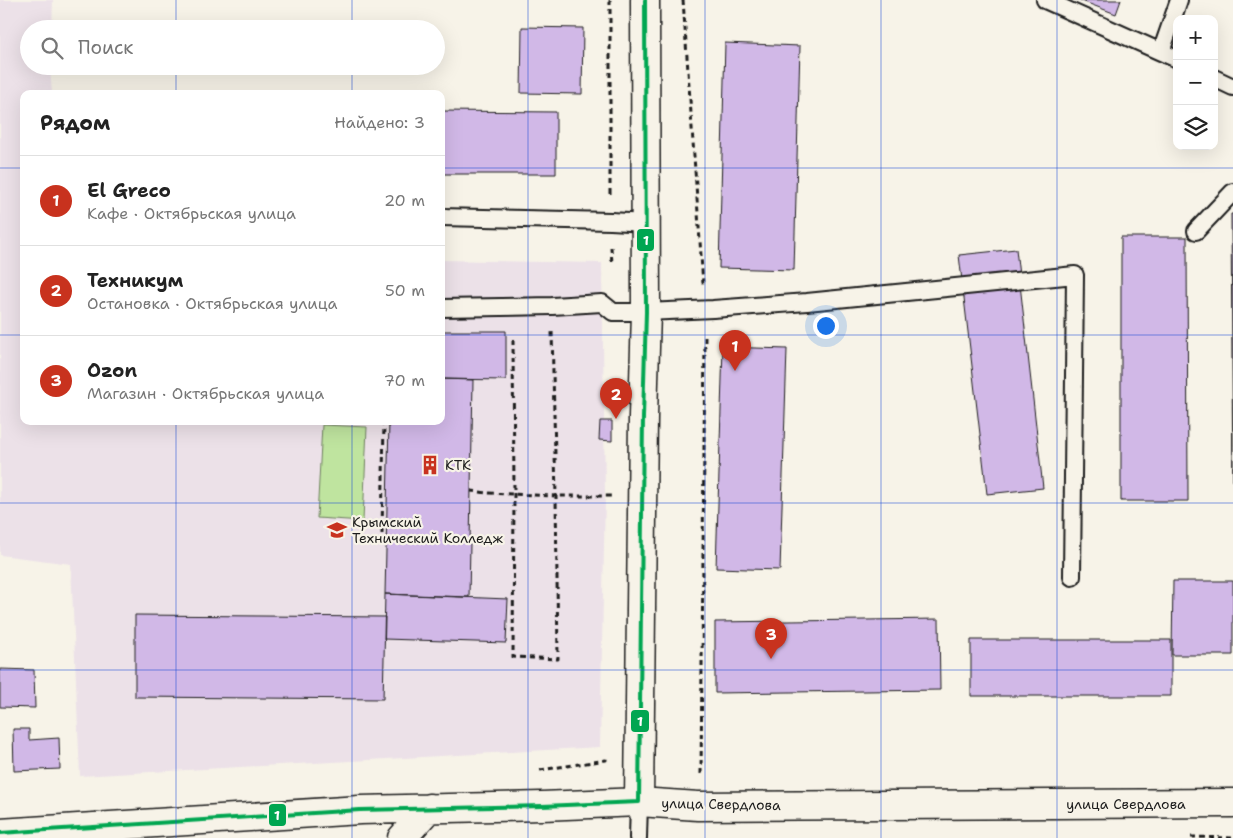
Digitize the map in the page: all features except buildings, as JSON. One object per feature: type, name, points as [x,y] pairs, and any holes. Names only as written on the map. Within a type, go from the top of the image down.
[{"type":"street","points":[[639,802],[646,312],[646,0]]},
{"type":"street","name":"улица Свердлова","points":[[0,833],[360,810],[639,802],[698,806],[1233,803]]},
{"type":"street","points":[[402,838],[429,808]]},
{"type":"lane","points":[[1045,0],[1173,57]]},
{"type":"lane","points":[[1161,52],[1179,0]]},
{"type":"lane","points":[[1218,80],[1233,87]]},
{"type":"lane","points":[[1196,231],[1233,192]]},
{"type":"lane","points":[[445,217],[646,223]]},
{"type":"lane","points":[[445,308],[552,306],[602,302],[613,312],[705,309],[807,302],[1075,275],[1072,577]]},
{"type":"lane","points":[[638,838],[639,802]]},
{"type":"path","points":[[610,0],[610,221],[613,312]]},
{"type":"path","points":[[683,0],[705,309],[701,775]]},
{"type":"path","points":[[513,340],[513,657],[558,659],[552,306]]},
{"type":"path","points":[[384,425],[386,439],[382,534],[386,535]]},
{"type":"path","points":[[471,490],[488,493],[615,497]]},
{"type":"path","points":[[540,770],[606,760],[606,750]]},
{"type":"shaded area","name":"Крымский Технический Колледж","points":[[0,0],[53,0],[52,20],[20,20],[20,75],[51,75],[52,90],[20,90],[20,425],[445,425],[445,260],[602,263],[605,496],[600,747],[80,776],[71,564],[0,555]]},
{"type":"green space","points":[[322,425],[367,427],[363,521],[317,518]]},
{"type":"transit line","name":"1","points":[[0,833],[360,810],[639,802],[646,312],[645,0]]},
{"type":"place","name":"El Greco","points":[[735,371]]},
{"type":"place","name":"Техникум","points":[[616,419]]},
{"type":"place","name":"КТК","points":[[430,465]]},
{"type":"place","name":"Крымский Технический Колледж","points":[[337,530]]},
{"type":"place","name":"Ozon","points":[[771,659]]}]
